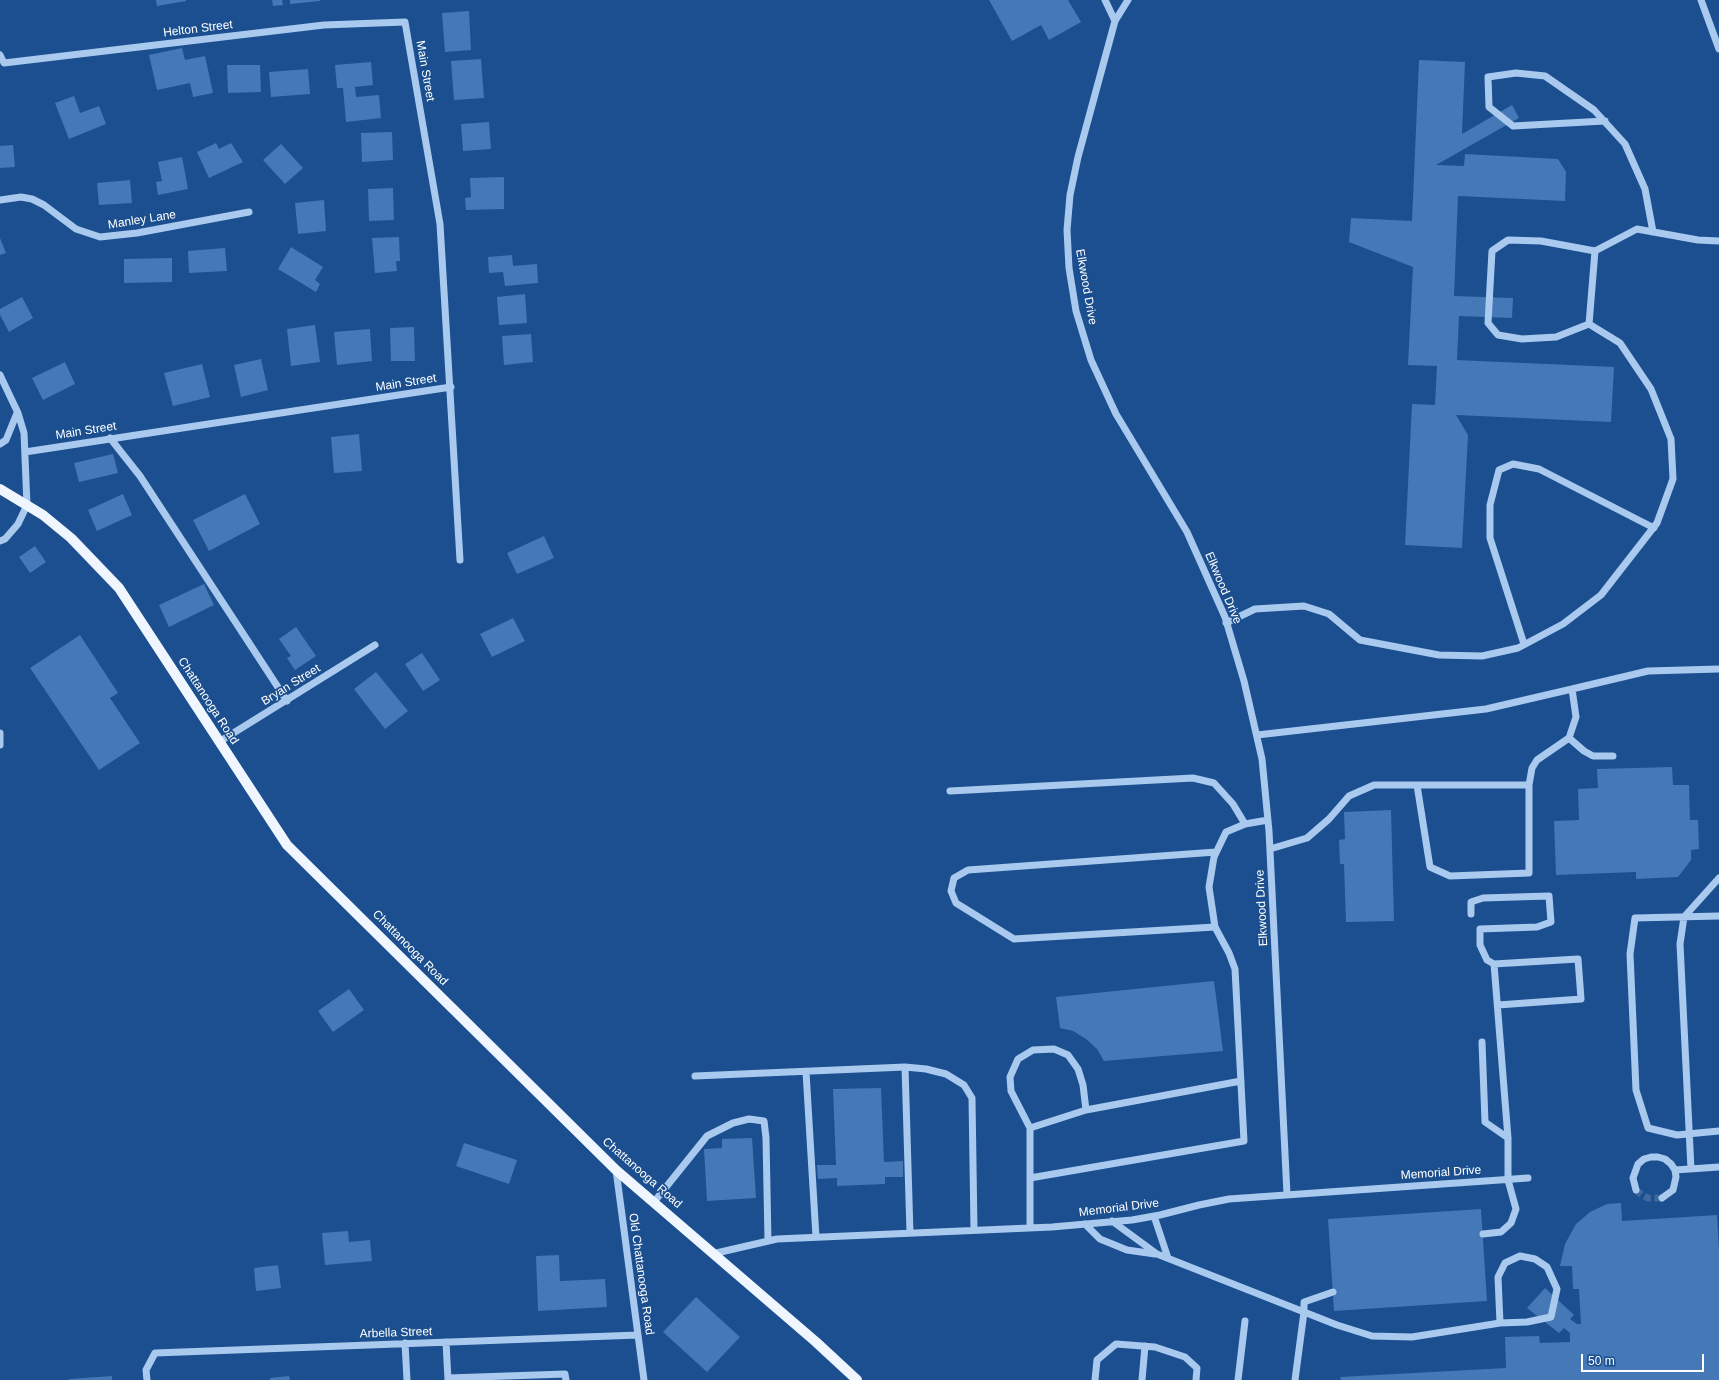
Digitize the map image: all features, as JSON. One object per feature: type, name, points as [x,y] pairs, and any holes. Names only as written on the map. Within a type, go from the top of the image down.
[{"type":"main road","name":"Chattanooga Road","points":[[0,489],[27,505],[71,538],[119,588],[287,845],[616,1170],[682,1225],[712,1254],[816,1342],[857,1380]]},
{"type":"street","points":[[1105,0],[1115,21]]},
{"type":"street","name":"Elkwood Drive","points":[[1128,0],[1115,21],[1078,157],[1070,195],[1067,230],[1069,268],[1076,311],[1091,360],[1116,414],[1187,532],[1226,623],[1244,681],[1257,736],[1262,759],[1270,849],[1287,1194]]},
{"type":"street","points":[[1701,0],[1719,48]]},
{"type":"street","name":"Helton Street","points":[[0,55],[4,64],[324,25],[405,22]]},
{"type":"street","name":"Main Street","points":[[25,452],[451,387],[440,224],[405,22]]},
{"type":"street","points":[[1604,121],[1513,126],[1489,107],[1488,77],[1516,73],[1545,76],[1594,110],[1625,144],[1645,189],[1652,232]]},
{"type":"street","name":"Manley Lane","points":[[0,200],[21,197],[32,198],[44,204],[76,229],[100,237],[129,234],[249,212]]},
{"type":"street","points":[[1589,324],[1556,337],[1522,339],[1498,335],[1488,323],[1492,251],[1508,240],[1541,241],[1595,251],[1637,229],[1698,240],[1719,241]]},
{"type":"street","points":[[1589,324],[1595,251]]},
{"type":"street","points":[[1226,623],[1255,609],[1304,606],[1328,614],[1360,640],[1440,655],[1482,656],[1518,648],[1563,624],[1601,595],[1654,528],[1673,479],[1671,439],[1651,390],[1620,343],[1589,324]]},
{"type":"street","points":[[0,375],[18,413],[24,434],[27,505],[18,524],[4,539],[0,541]]},
{"type":"street","points":[[451,387],[460,560]]},
{"type":"street","points":[[0,444],[6,440],[18,413]]},
{"type":"street","points":[[110,438],[140,476],[287,701]]},
{"type":"street","points":[[1524,644],[1490,538],[1490,505],[1499,470],[1513,464],[1539,469],[1654,528]]},
{"type":"street","name":"Bryan Street","points":[[219,742],[375,645]]},
{"type":"street","points":[[1257,736],[1486,709],[1648,671],[1719,669]]},
{"type":"street","points":[[1417,785],[1430,867],[1450,876],[1530,873],[1529,785],[1532,768],[1537,760],[1569,738],[1576,717],[1572,689]]},
{"type":"street","points":[[0,733],[0,745]]},
{"type":"street","points":[[1569,738],[1584,751],[1593,756],[1613,756]]},
{"type":"street","points":[[950,791],[1193,778],[1214,783],[1233,804],[1245,824]]},
{"type":"street","points":[[1270,849],[1307,838],[1329,819],[1349,796],[1374,786],[1529,785]]},
{"type":"street","points":[[1030,1178],[1244,1141],[1235,969],[1229,953],[1215,927],[1209,887],[1214,857],[1226,832],[1245,824],[1268,820]]},
{"type":"street","points":[[1215,927],[1014,940],[956,903],[951,891],[954,878],[968,870],[1216,852]]},
{"type":"street","points":[[1691,1169],[1680,944],[1684,917],[1719,878]]},
{"type":"street","points":[[1471,914],[1471,902],[1482,898],[1549,896],[1551,922],[1538,927],[1480,929],[1480,945],[1487,960],[1494,964],[1578,959],[1580,999],[1498,1005]]},
{"type":"street","points":[[1719,916],[1635,918],[1630,954],[1636,1090],[1648,1128],[1677,1134],[1719,1131]]},
{"type":"street","points":[[1483,1234],[1501,1232],[1511,1223],[1516,1209],[1508,1180],[1508,1138],[1494,964]]},
{"type":"street","points":[[1482,1042],[1485,1122],[1508,1138]]},
{"type":"street","points":[[1030,1228],[1030,1128],[1011,1091],[1010,1077],[1018,1059],[1033,1050],[1054,1049],[1068,1055],[1078,1069],[1083,1085],[1086,1110]]},
{"type":"street","points":[[905,1067],[910,1233]]},
{"type":"street","points":[[695,1076],[905,1067],[926,1069],[946,1074],[964,1085],[972,1098],[974,1230]]},
{"type":"street","points":[[806,1072],[816,1237]]},
{"type":"street","points":[[1030,1128],[1086,1110],[1241,1081]]},
{"type":"street","points":[[654,1202],[707,1136],[733,1123],[749,1119],[764,1121],[766,1138],[768,1241]]},
{"type":"street","points":[[1636,1190],[1633,1178],[1634,1170],[1638,1164],[1644,1159],[1651,1157],[1665,1159],[1675,1170],[1676,1184],[1668,1195],[1662,1198]]},
{"type":"street","points":[[1675,1170],[1719,1167]]},
{"type":"street","name":"Old Chattanooga Road","points":[[616,1170],[644,1380]]},
{"type":"street","name":"Memorial Drive","points":[[712,1254],[777,1239],[1030,1228],[1085,1224],[1154,1216],[1229,1199],[1528,1178]]},
{"type":"street","points":[[1154,1216],[1168,1258]]},
{"type":"street","points":[[1112,1221],[1157,1254]]},
{"type":"street","points":[[1085,1224],[1100,1240],[1127,1250],[1157,1254],[1337,1325],[1372,1336],[1412,1337],[1500,1323],[1527,1322],[1551,1317],[1557,1289],[1547,1267],[1535,1259],[1520,1256],[1505,1263],[1498,1277],[1500,1323]]},
{"type":"street","points":[[1295,1380],[1304,1302],[1333,1292]]},
{"type":"street","points":[[1238,1380],[1245,1321]]},
{"type":"street","name":"Arbella Street","points":[[147,1380],[146,1370],[155,1352],[638,1335]]},
{"type":"street","points":[[446,1342],[448,1379],[565,1374],[566,1380]]},
{"type":"street","points":[[405,1343],[407,1380]]},
{"type":"street","points":[[1096,1380],[1097,1360],[1116,1344],[1155,1347],[1185,1357],[1197,1368],[1196,1380]]},
{"type":"street","points":[[1142,1380],[1145,1346]]},
{"type":"building","points":[[156,0],[186,0],[186,1],[157,6]]},
{"type":"building","points":[[272,0],[282,0],[283,5],[273,6]]},
{"type":"building","points":[[290,0],[320,0],[320,1],[290,4]]},
{"type":"building","points":[[989,0],[1068,0],[1081,22],[1049,40],[1041,25],[1012,41]]},
{"type":"building","points":[[469,11],[471,50],[445,52],[442,13]]},
{"type":"building","points":[[182,48],[185,60],[205,56],[213,93],[193,97],[190,83],[157,90],[149,55]]},
{"type":"building","points":[[481,59],[484,98],[454,100],[451,61]]},
{"type":"building","points":[[1419,60],[1465,62],[1462,134],[1512,105],[1519,118],[1436,165],[1464,166],[1465,154],[1558,159],[1566,172],[1565,201],[1458,196],[1454,296],[1513,298],[1512,318],[1459,316],[1457,360],[1614,367],[1611,422],[1456,415],[1468,435],[1462,548],[1405,545],[1412,404],[1435,405],[1437,366],[1408,365],[1413,267],[1349,242],[1351,218],[1412,221]]},
{"type":"building","points":[[371,62],[373,85],[355,87],[356,97],[379,95],[381,118],[346,122],[343,88],[337,88],[335,65]]},
{"type":"building","points":[[227,65],[260,65],[261,92],[228,93]]},
{"type":"building","points":[[308,69],[310,94],[271,97],[269,72]]},
{"type":"building","points":[[74,96],[80,113],[99,106],[106,124],[69,139],[55,103]]},
{"type":"building","points":[[489,122],[491,149],[463,151],[461,124]]},
{"type":"building","points":[[392,132],[393,160],[362,162],[361,133]]},
{"type":"building","points":[[216,143],[219,149],[231,143],[243,162],[209,178],[197,152]]},
{"type":"building","points":[[281,144],[303,168],[285,184],[263,160]]},
{"type":"building","points":[[13,145],[15,167],[0,168],[0,146]]},
{"type":"building","points":[[182,157],[188,189],[158,195],[156,182],[162,181],[158,162]]},
{"type":"building","points":[[504,177],[504,209],[466,210],[465,198],[471,197],[470,178]]},
{"type":"building","points":[[130,180],[132,203],[99,205],[97,183]]},
{"type":"building","points":[[393,188],[394,220],[369,221],[368,189]]},
{"type":"building","points":[[324,200],[326,231],[298,234],[295,203]]},
{"type":"building","points":[[399,237],[400,261],[396,261],[397,271],[375,273],[372,238]]},
{"type":"building","points":[[0,238],[6,253],[0,255]]},
{"type":"building","points":[[291,247],[323,267],[315,280],[320,284],[316,292],[278,269]]},
{"type":"building","points":[[225,248],[227,271],[189,273],[188,251]]},
{"type":"building","points":[[512,255],[513,266],[537,264],[538,283],[505,286],[503,272],[489,273],[488,257]]},
{"type":"building","points":[[172,258],[172,282],[124,283],[124,259]]},
{"type":"building","points":[[525,294],[527,323],[499,325],[497,297]]},
{"type":"building","points":[[22,297],[33,318],[9,332],[0,315],[0,309]]},
{"type":"building","points":[[315,325],[320,362],[291,366],[287,329]]},
{"type":"building","points":[[414,327],[415,361],[391,361],[390,328]]},
{"type":"building","points":[[370,329],[372,361],[337,365],[334,332]]},
{"type":"building","points":[[531,334],[533,362],[504,365],[502,336]]},
{"type":"building","points":[[261,359],[268,390],[241,397],[234,365]]},
{"type":"building","points":[[65,362],[75,384],[43,400],[32,378]]},
{"type":"building","points":[[202,364],[210,397],[173,406],[164,373]]},
{"type":"building","points":[[359,434],[362,471],[334,473],[331,437]]},
{"type":"building","points":[[113,454],[118,473],[79,482],[74,463]]},
{"type":"building","points":[[123,494],[132,515],[97,531],[88,510]]},
{"type":"building","points":[[245,494],[260,524],[209,551],[193,520]]},
{"type":"building","points":[[544,536],[554,558],[517,574],[507,553]]},
{"type":"building","points":[[35,546],[46,562],[30,573],[19,557]]},
{"type":"building","points":[[204,584],[214,605],[169,627],[159,605]]},
{"type":"building","points":[[513,618],[525,641],[492,657],[480,634]]},
{"type":"building","points":[[296,627],[316,656],[295,670],[287,658],[291,656],[279,639]]},
{"type":"building","points":[[80,635],[118,693],[110,698],[140,743],[99,770],[30,668]]},
{"type":"building","points":[[422,653],[440,680],[423,691],[405,664]]},
{"type":"building","points":[[376,672],[408,711],[385,729],[354,689]]},
{"type":"building","points":[[1672,767],[1673,785],[1689,785],[1690,820],[1698,820],[1699,849],[1691,850],[1691,860],[1678,877],[1636,879],[1636,872],[1556,875],[1554,821],[1579,820],[1578,789],[1598,788],[1597,769]]},
{"type":"building","points":[[1391,810],[1394,921],[1346,922],[1344,864],[1340,864],[1339,840],[1345,839],[1344,812]]},
{"type":"building","points":[[1214,981],[1223,1051],[1104,1061],[1097,1049],[1086,1039],[1073,1031],[1060,1028],[1056,997]]},
{"type":"building","points":[[349,989],[364,1010],[333,1032],[318,1011]]},
{"type":"building","points":[[881,1088],[884,1162],[903,1161],[903,1177],[885,1177],[885,1184],[837,1186],[837,1178],[818,1179],[817,1165],[836,1165],[833,1089]]},
{"type":"building","points":[[752,1138],[756,1198],[707,1201],[704,1149],[722,1148],[722,1139]]},
{"type":"building","points":[[464,1143],[517,1160],[509,1184],[456,1166]]},
{"type":"building","points":[[1621,1203],[1622,1221],[1717,1215],[1719,1250],[1719,1380],[1341,1380],[1340,1377],[1506,1368],[1505,1337],[1539,1336],[1540,1343],[1570,1342],[1570,1333],[1564,1328],[1559,1333],[1527,1308],[1545,1288],[1574,1315],[1570,1319],[1577,1324],[1581,1324],[1579,1289],[1573,1289],[1572,1266],[1560,1266],[1565,1244],[1576,1224],[1590,1212],[1607,1204]]},
{"type":"building","points":[[1481,1209],[1487,1301],[1334,1311],[1328,1219]]},
{"type":"building","points":[[348,1231],[349,1242],[370,1240],[372,1261],[325,1265],[322,1233]]},
{"type":"building","points":[[559,1255],[560,1281],[605,1279],[607,1307],[538,1311],[536,1256]]},
{"type":"building","points":[[278,1265],[281,1288],[256,1291],[254,1268]]},
{"type":"building","points":[[696,1297],[740,1337],[707,1372],[663,1332]]},
{"type":"building","points":[[112,1376],[112,1380],[69,1380],[69,1379]]},
{"type":"building","points":[[289,1376],[290,1380],[270,1380],[270,1378]]},
{"type":"tunnel","points":[[1636,1190],[1648,1198],[1662,1198]]}]
